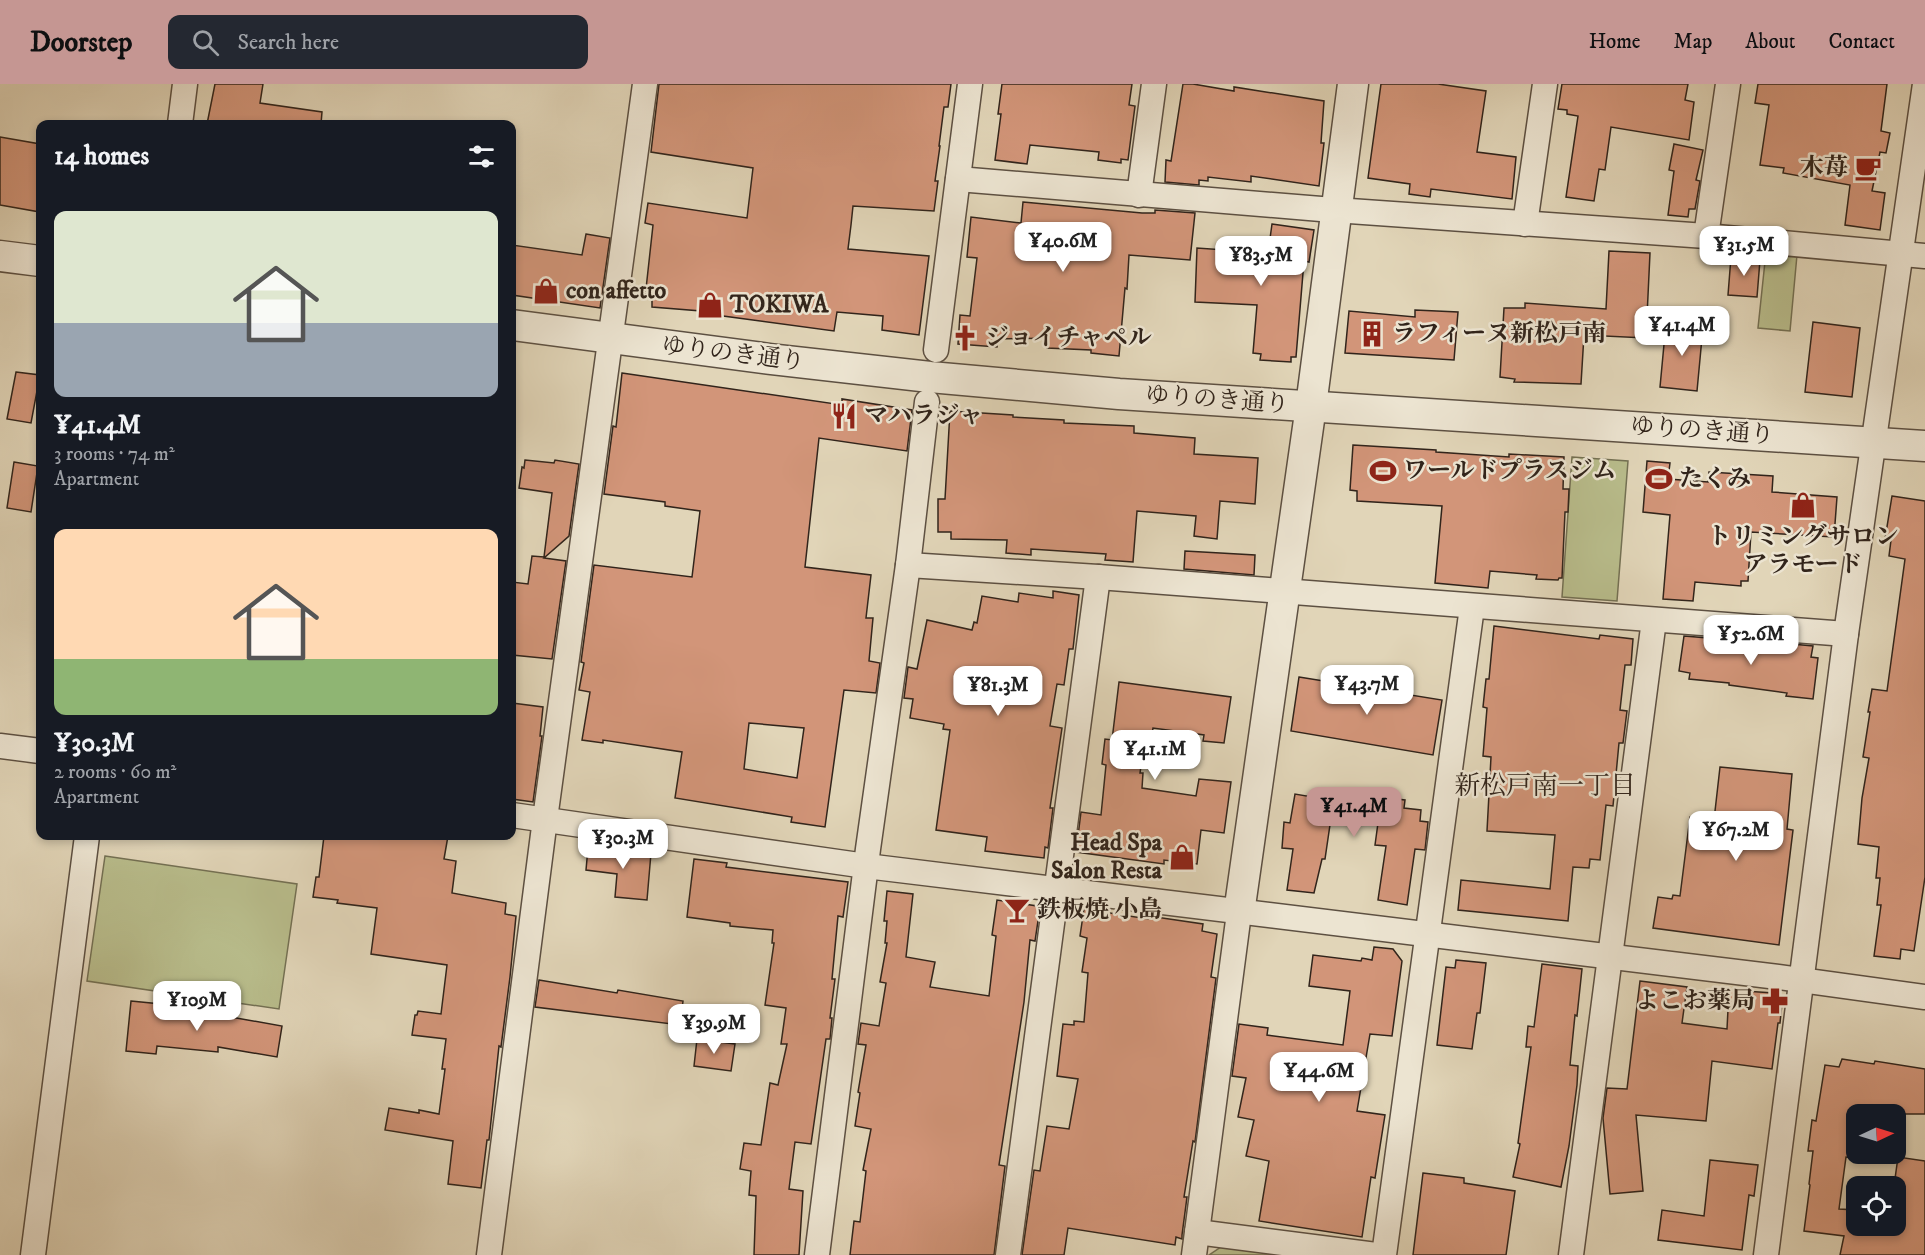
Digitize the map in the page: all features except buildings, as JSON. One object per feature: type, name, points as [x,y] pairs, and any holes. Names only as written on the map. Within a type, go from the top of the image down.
[{"type":"street","points":[[180,120],[185,84]]},
{"type":"street","points":[[489,1255],[545,819],[645,84]]},
{"type":"street","points":[[936,350],[970,84]]},
{"type":"street","points":[[1139,195],[1154,84]]},
{"type":"street","points":[[1353,84],[1311,406],[1239,912],[1196,1244],[1377,1255]]},
{"type":"street","points":[[1525,224],[1545,84]]},
{"type":"street","points":[[1706,236],[1728,84]]},
{"type":"street","points":[[1766,1255],[1846,634],[1925,84]]},
{"type":"street","points":[[958,179],[1139,195],[1706,236],[1925,256]]},
{"type":"street","points":[[0,256],[36,260]]},
{"type":"street","name":"ゆりのき通り","points":[[516,326],[930,377],[1119,394],[1925,446]]},
{"type":"street","points":[[816,1255],[866,866],[908,565],[927,402]]},
{"type":"street","points":[[908,565],[1098,577],[1846,634]]},
{"type":"street","points":[[1008,1255],[1098,577]]},
{"type":"street","points":[[1384,1255],[1472,607]]},
{"type":"street","points":[[1571,1255],[1654,620]]},
{"type":"street","points":[[0,746],[36,751]]},
{"type":"street","points":[[516,815],[866,866],[1428,933],[1925,997]]},
{"type":"street","points":[[33,1255],[86,840]]},
{"type":"green space","points":[[1766,252],[1797,255],[1790,331],[1758,328]]},
{"type":"green space","points":[[1572,457],[1628,461],[1617,601],[1562,597]]},
{"type":"green space","points":[[105,856],[297,884],[279,1009],[87,981]]},
{"type":"green space","points":[[1221,1247],[1297,1255],[1209,1255]]},
{"type":"place","name":"木苺","points":[[1868,168]]},
{"type":"place","name":"con affetto","points":[[546,291]]},
{"type":"place","name":"TOKIWA","points":[[710,305]]},
{"type":"place","name":"ラフィーヌ新松戸南","points":[[1372,334]]},
{"type":"place","name":"ジョイチャペル","points":[[965,338]]},
{"type":"place","name":"マハラジャ","points":[[844,416]]},
{"type":"place","name":"ワールドプラスジム","points":[[1383,471]]},
{"type":"place","name":"たくみ","points":[[1659,479]]},
{"type":"place","name":"トリミングサロン アラモード","points":[[1803,505]]},
{"type":"place","name":"Head Spa Salon Resta","points":[[1182,857]]},
{"type":"place","name":"鉄板焼 小島","points":[[1017,910]]},
{"type":"place","name":"よこお薬局","points":[[1775,1001]]},
{"type":"district","name":"新松戸南一丁目","points":[[1545,786]]}]
